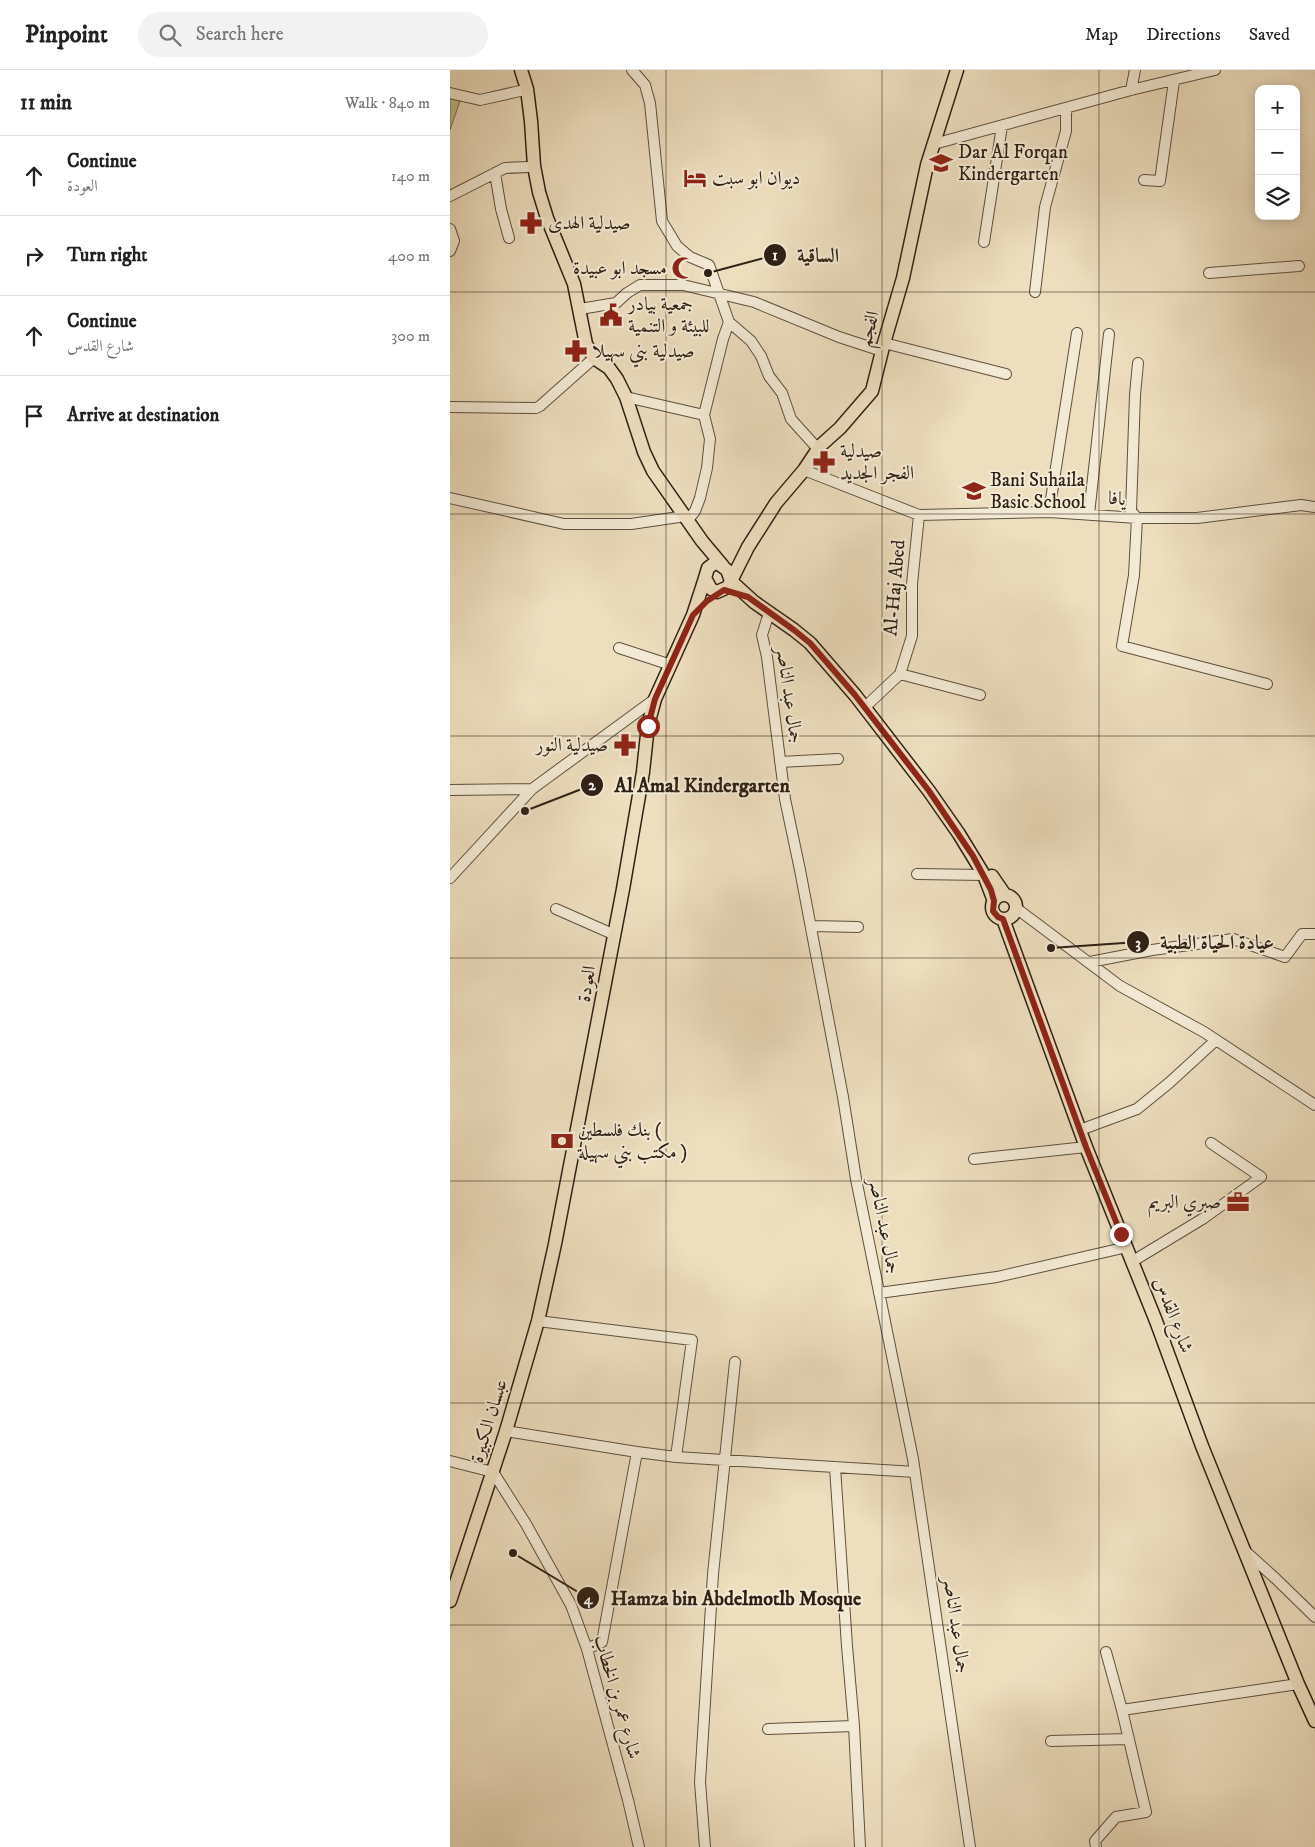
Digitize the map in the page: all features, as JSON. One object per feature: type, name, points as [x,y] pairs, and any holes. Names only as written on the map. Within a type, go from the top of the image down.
[{"type":"main road","points":[[514,70],[524,113],[528,167],[533,194],[570,288],[581,345],[592,361],[606,371],[617,388],[646,470],[659,491],[687,521]]},
{"type":"main road","points":[[521,70],[527,89],[534,166],[539,192],[547,218],[574,284],[586,344],[592,361],[609,368],[617,379],[626,397],[644,452],[653,471],[687,521],[724,567],[726,588]]},
{"type":"main road","name":"الفجم","points":[[726,588],[776,503],[804,470],[818,449],[840,428],[872,391],[903,278],[927,166],[957,70]]},
{"type":"main road","name":"العودة","points":[[525,1365],[538,1321],[556,1244],[615,935],[643,772],[648,726],[655,699],[693,615],[705,576],[706,554],[702,541]]},
{"type":"main road","points":[[742,559],[731,568],[714,563],[710,565],[705,576],[711,589],[717,592],[726,588],[748,597],[794,630],[810,643],[855,695],[890,729],[937,792],[980,855],[997,887],[1000,898],[993,911],[998,917],[1003,919],[1012,916],[1016,908],[1013,899],[1000,898],[929,791],[866,706]]},
{"type":"main road","name":"العودة","points":[[693,615],[707,601],[726,588]]},
{"type":"main road","name":"شارع القدس","points":[[1003,919],[1086,1147],[1128,1247],[1202,1446],[1298,1684],[1315,1721]]},
{"type":"main road","name":"عبسان الكبيرة","points":[[450,1601],[493,1472],[525,1365]]},
{"type":"street","points":[[632,70],[645,85],[650,103],[662,221],[677,246],[690,257],[709,265],[729,322],[751,341],[761,356],[769,376],[782,394],[792,419],[818,449]]},
{"type":"street","points":[[1131,90],[1135,70]]},
{"type":"street","points":[[934,144],[1131,90],[1215,70]]},
{"type":"street","points":[[1144,180],[1160,181],[1174,81]]},
{"type":"street","points":[[450,93],[480,100],[520,91]]},
{"type":"street","points":[[1035,292],[1045,207],[1066,131],[1066,108]]},
{"type":"street","points":[[984,242],[1002,126]]},
{"type":"street","points":[[450,196],[505,168],[528,167]]},
{"type":"street","points":[[494,174],[509,238]]},
{"type":"street","points":[[450,229],[454,241],[450,251]]},
{"type":"street","points":[[1209,273],[1298,266]]},
{"type":"street","points":[[580,310],[616,303],[640,285],[683,285],[754,302],[839,337],[1006,374]]},
{"type":"street","points":[[450,498],[564,524],[631,524],[687,521],[695,511],[700,498],[710,457],[710,438],[704,415],[729,322]]},
{"type":"street","points":[[1049,512],[1077,333]]},
{"type":"street","points":[[1089,514],[1109,334]]},
{"type":"street","points":[[450,406],[536,408],[592,361]]},
{"type":"street","points":[[1138,362],[1131,511],[1137,518],[1134,576],[1122,646],[1267,684]]},
{"type":"street","points":[[626,397],[704,415]]},
{"type":"street","name":"يافا","points":[[804,470],[919,515],[1049,512],[1137,518],[1197,518],[1295,505],[1315,507]]},
{"type":"street","name":"Al-Haj Abed","points":[[900,674],[912,636],[912,584],[919,515]]},
{"type":"street","name":"جمال عبد الناصر","points":[[770,613],[762,635],[767,657],[785,799],[843,1097],[856,1179],[915,1472],[970,1847]]},
{"type":"street","points":[[619,648],[671,665]]},
{"type":"street","points":[[866,706],[900,674],[980,695]]},
{"type":"street","points":[[450,878],[532,789],[655,699]]},
{"type":"street","points":[[780,762],[838,759]]},
{"type":"street","points":[[450,790],[532,789]]},
{"type":"street","points":[[918,874],[984,876]]},
{"type":"street","points":[[1016,908],[1120,986],[1204,1032],[1315,1105]]},
{"type":"street","points":[[556,909],[615,935]]},
{"type":"street","points":[[811,926],[858,926]]},
{"type":"street","points":[[1090,962],[1152,950],[1233,939],[1285,957],[1302,934],[1315,934]]},
{"type":"street","points":[[1080,1130],[1137,1109],[1170,1083],[1216,1040]]},
{"type":"street","points":[[1133,1261],[1204,1218],[1261,1177],[1212,1143]]},
{"type":"street","points":[[974,1159],[1086,1147]]},
{"type":"street","points":[[879,1293],[997,1277],[1128,1247]]},
{"type":"street","points":[[538,1321],[692,1340],[676,1457]]},
{"type":"street","points":[[705,1847],[700,1782],[713,1574],[735,1362]]},
{"type":"street","points":[[506,1431],[676,1457],[915,1472]]},
{"type":"street","points":[[587,1650],[602,1642],[637,1452]]},
{"type":"street","points":[[450,1461],[493,1472]]},
{"type":"street","points":[[835,1467],[854,1726],[860,1847]]},
{"type":"street","name":"شارع عمر بن الخطاب","points":[[493,1472],[526,1524],[570,1605],[587,1650],[639,1847]]},
{"type":"street","points":[[1244,1551],[1315,1617]]},
{"type":"street","points":[[1096,1847],[1095,1841],[1116,1817],[1146,1812],[1106,1652]]},
{"type":"street","points":[[1122,1710],[1298,1684]]},
{"type":"street","points":[[768,1729],[854,1726]]},
{"type":"street","points":[[1051,1741],[1129,1738]]},
{"type":"shaded area","points":[[450,98],[460,101],[450,130]]},
{"type":"place","name":"Dar Al Forqan Kindergarten","points":[[941,163]]},
{"type":"place","name":"ديوان ابو سبت","points":[[695,178]]},
{"type":"place","name":"صيدلية الهدى","points":[[531,223]]},
{"type":"place","name":"مسجد ابو عبيدة","points":[[683,268]]},
{"type":"place","name":"الساقية","points":[[708,273]]},
{"type":"place","name":"جمعية بيادر للبيئة و التنمية","points":[[611,315]]},
{"type":"place","name":"صيدلية بني سهيلا","points":[[576,351]]},
{"type":"place","name":"صيدلية الفجر الجديد","points":[[824,462]]},
{"type":"place","name":"Bani Suhaila Basic School","points":[[974,491]]},
{"type":"place","name":"صيدلية النور","points":[[625,745]]},
{"type":"place","name":"Al Amal Kindergarten","points":[[525,811]]},
{"type":"place","name":"عيادة الحياة الطبية","points":[[1051,948]]},
{"type":"place","name":"بنك فلسطين ( مكتب بني سهيلة )","points":[[562,1141]]},
{"type":"place","name":"صبري البريم","points":[[1238,1202]]},
{"type":"place","name":"Hamza bin Abdelmotlb Mosque","points":[[513,1553]]},
{"type":"route","points":[[648,726],[655,699],[693,615],[707,601],[722,591],[748,597],[810,643],[855,695],[929,791],[959,834],[984,876],[994,901],[993,911],[995,915],[1003,919],[1086,1147],[1121,1234]]}]
